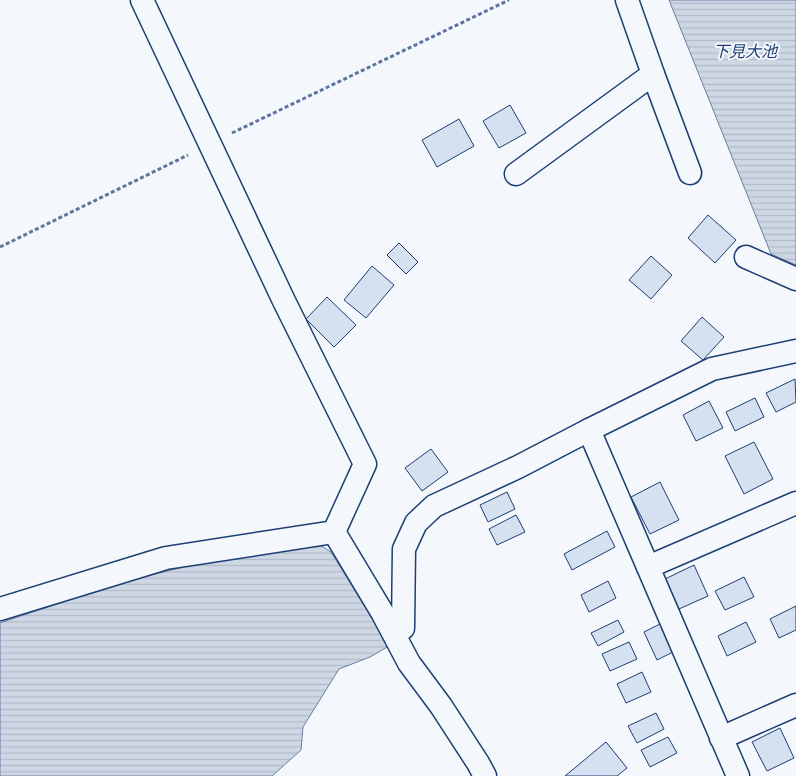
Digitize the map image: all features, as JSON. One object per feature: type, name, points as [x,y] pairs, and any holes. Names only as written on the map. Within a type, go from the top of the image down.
[{"type":"street","points":[[142,0],[284,301],[365,464],[334,532]]},
{"type":"street","points":[[627,0],[690,173]]},
{"type":"street","points":[[516,174],[653,74]]},
{"type":"street","points":[[746,257],[796,279]]},
{"type":"street","points":[[395,636],[403,628],[404,549],[416,523],[434,506],[518,467],[712,369],[796,351]]},
{"type":"street","points":[[589,430],[738,776]]},
{"type":"street","points":[[648,567],[796,503]]},
{"type":"street","points":[[0,610],[166,558],[334,532]]},
{"type":"street","points":[[334,532],[409,663],[441,706],[478,763],[484,776]]},
{"type":"street","points":[[722,738],[796,705]]},
{"type":"path","points":[[0,247],[509,0]]},
{"type":"water","name":"下見大池","points":[[669,0],[796,0],[796,265],[771,254]]},
{"type":"water","points":[[315,542],[331,552],[389,646],[370,657],[339,669],[303,727],[301,750],[272,776],[0,776],[0,623],[116,584],[191,565]]},
{"type":"building","points":[[510,105],[526,133],[499,148],[483,121]]},
{"type":"building","points":[[459,119],[474,146],[437,167],[422,140]]},
{"type":"building","points":[[708,215],[736,240],[715,263],[688,238]]},
{"type":"building","points":[[399,243],[418,262],[406,274],[387,255]]},
{"type":"building","points":[[651,256],[672,275],[651,299],[629,280]]},
{"type":"building","points":[[372,266],[394,285],[366,318],[344,300]]},
{"type":"building","points":[[327,297],[356,325],[334,347],[306,319]]},
{"type":"building","points":[[702,317],[724,337],[703,360],[681,341]]},
{"type":"building","points":[[795,379],[796,402],[776,412],[766,393]]},
{"type":"building","points":[[755,398],[764,417],[735,431],[726,412]]},
{"type":"building","points":[[709,401],[723,428],[696,441],[683,415]]},
{"type":"building","points":[[754,442],[773,479],[744,494],[725,456]]},
{"type":"building","points":[[431,449],[448,472],[422,491],[405,468]]},
{"type":"building","points":[[660,482],[679,520],[650,534],[631,497]]},
{"type":"building","points":[[507,492],[515,509],[488,522],[480,505]]},
{"type":"building","points":[[516,515],[525,532],[497,545],[489,529]]},
{"type":"building","points":[[607,531],[615,547],[572,570],[564,554]]},
{"type":"building","points":[[694,565],[708,596],[679,609],[665,579]]},
{"type":"building","points":[[744,577],[754,597],[725,610],[715,591]]},
{"type":"building","points":[[608,581],[616,598],[589,612],[581,595]]},
{"type":"building","points":[[796,606],[796,630],[779,638],[770,619]]},
{"type":"building","points":[[618,620],[624,632],[598,646],[591,633]]},
{"type":"building","points":[[746,622],[756,642],[727,656],[718,636]]},
{"type":"building","points":[[662,623],[675,651],[657,660],[644,632]]},
{"type":"building","points":[[629,642],[637,659],[610,671],[602,654]]},
{"type":"building","points":[[642,672],[651,692],[626,703],[617,684]]},
{"type":"building","points":[[656,713],[664,729],[637,743],[628,726]]},
{"type":"building","points":[[780,728],[794,758],[767,771],[752,742]]},
{"type":"building","points":[[668,737],[677,753],[650,767],[641,750]]},
{"type":"building","points":[[606,742],[627,768],[617,776],[565,776]]}]
